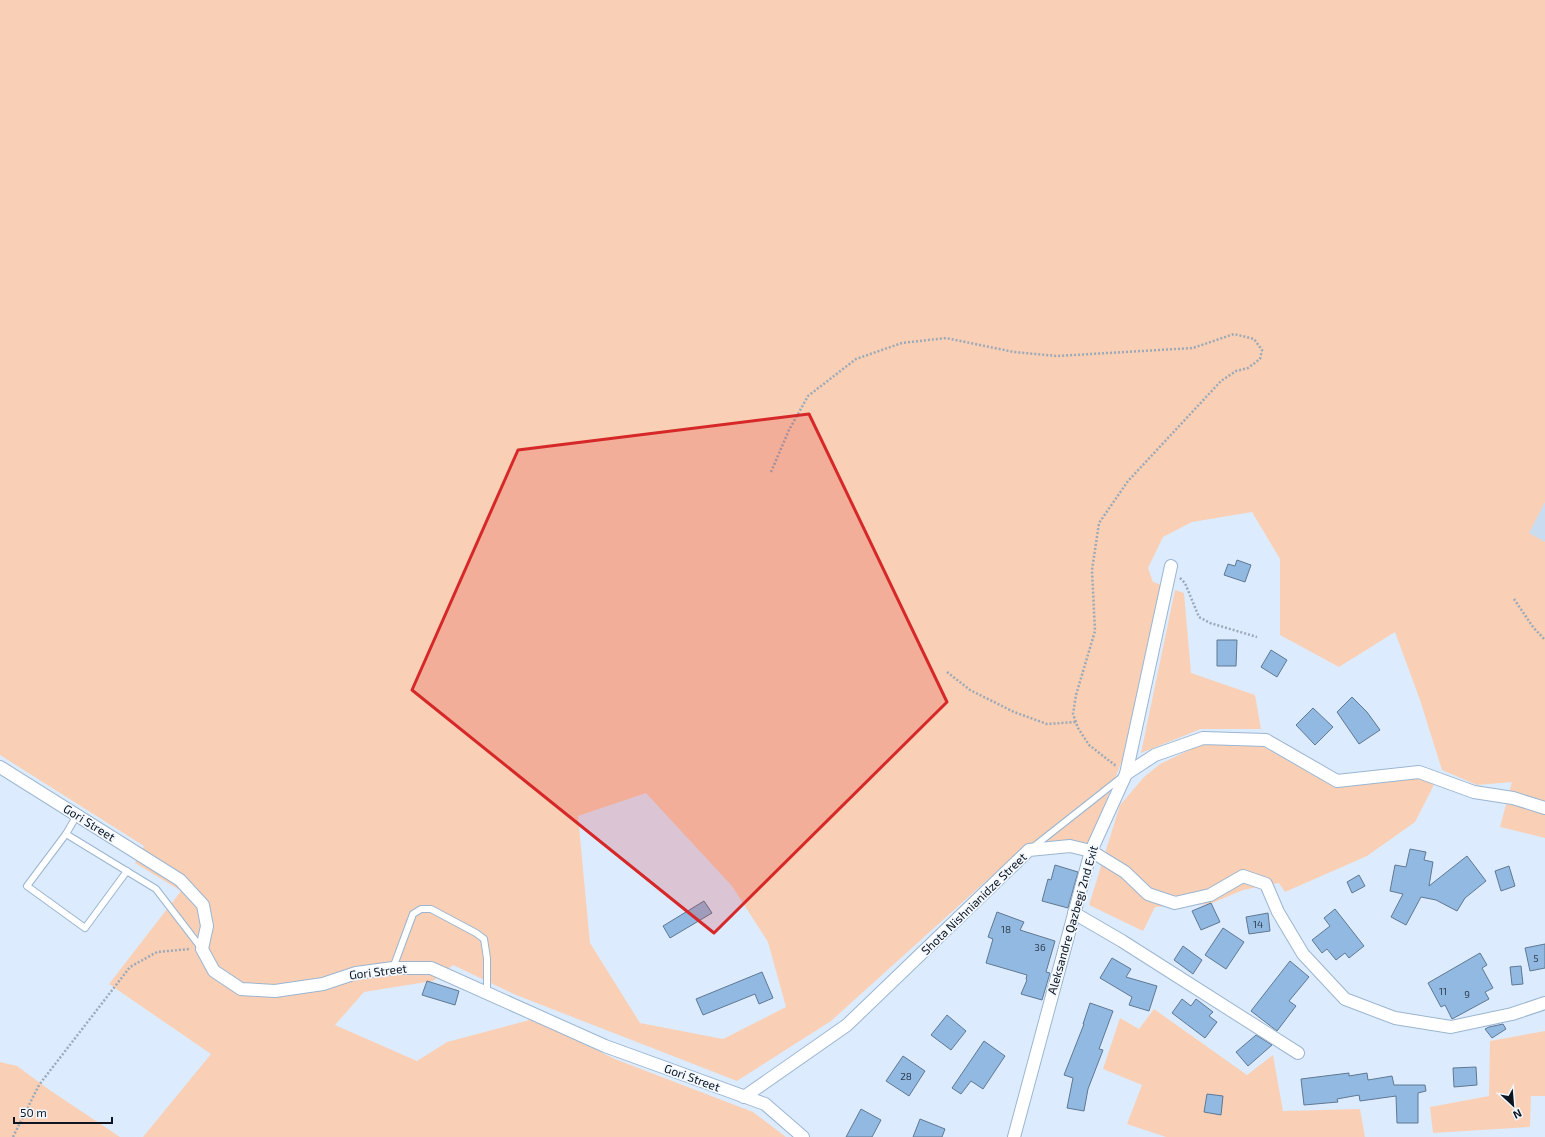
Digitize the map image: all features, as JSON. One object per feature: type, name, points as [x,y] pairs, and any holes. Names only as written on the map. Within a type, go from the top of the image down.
[{"type":"street","name":"Aleksandre Qazbegi 2nd Exit","points":[[1014,1137],[1091,851],[1126,774],[1171,566]]},
{"type":"street","points":[[1126,774],[1155,755],[1203,738],[1266,740],[1337,781],[1419,772],[1474,792],[1513,798],[1545,808]]},
{"type":"street","name":"Gori Street","points":[[0,767],[180,880],[203,905],[207,926],[202,949],[214,971],[241,989],[275,991],[323,984],[356,973],[394,968],[431,968],[605,1046],[765,1104],[803,1137]]},
{"type":"street","name":"Shota Nishnianidze Street","points":[[744,1097],[847,1026],[1029,850],[1070,846],[1091,851],[1125,872],[1148,894],[1175,903],[1210,895],[1243,876],[1266,884],[1278,912],[1302,954],[1344,999],[1395,1018],[1451,1027],[1512,1014],[1545,1003]]},
{"type":"street","points":[[1074,912],[1122,941],[1298,1054]]},
{"type":"lane","points":[[1029,850],[1126,774]]},
{"type":"lane","points":[[77,816],[66,834],[27,886],[85,928],[127,871]]},
{"type":"lane","points":[[66,834],[156,889],[202,949]]},
{"type":"lane","points":[[394,968],[413,914],[420,909],[431,910],[476,933],[484,939],[487,958],[487,993]]},
{"type":"path","points":[[771,472],[789,430],[808,396],[856,359],[902,343],[946,338],[1014,352],[1057,356],[1193,348],[1234,334],[1254,339],[1262,350],[1260,359],[1248,368],[1236,371],[1221,381],[1128,480],[1099,523],[1092,570],[1095,631],[1076,695],[1073,714],[1089,745],[1126,774]]},
{"type":"path","points":[[1171,566],[1185,583],[1199,618],[1210,623],[1257,637]]},
{"type":"path","points":[[1514,600],[1533,627],[1545,640]]},
{"type":"path","points":[[947,672],[970,690],[1014,712],[1047,724],[1076,722]]},
{"type":"path","points":[[14,1137],[39,1084],[130,967],[157,952],[202,949]]},
{"type":"highlighted area","points":[[809,414],[947,702],[714,933],[412,690],[518,450]]},
{"type":"shaded area","points":[[0,0],[1545,0],[1545,502],[1529,533],[1545,542],[1545,838],[1500,827],[1512,782],[1477,785],[1442,770],[1420,700],[1395,632],[1339,667],[1280,635],[1280,559],[1252,512],[1192,522],[1163,537],[1148,568],[1153,582],[1162,585],[1122,761],[1089,843],[1061,842],[1025,846],[831,1021],[737,1081],[516,995],[453,965],[433,981],[364,992],[335,1025],[417,1061],[447,1042],[533,1019],[615,1059],[753,1112],[786,1137],[143,1137],[211,1054],[109,984],[181,891],[135,863],[144,846],[0,755]],"holes":[[[646,793],[732,886],[768,942],[786,1007],[723,1039],[640,1023],[590,943],[578,816]]]},
{"type":"shaded area","points":[[1545,502],[1545,542],[1528,533]]},
{"type":"shaded area","points":[[1175,590],[1184,593],[1191,673],[1255,695],[1261,729],[1201,729],[1141,753]]},
{"type":"shaded area","points":[[1206,742],[1264,747],[1336,788],[1419,778],[1434,785],[1415,822],[1367,856],[1285,892],[1279,883],[1243,890],[1210,904],[1155,907],[1143,931],[1089,905],[1120,805],[1144,777],[1160,764]]},
{"type":"shaded area","points":[[1154,1009],[1247,1075],[1273,1055],[1283,1111],[1360,1109],[1365,1137],[1166,1137],[1127,1124],[1142,1085],[1103,1069],[1120,1018],[1139,1029]]},
{"type":"shaded area","points":[[1545,1031],[1545,1096],[1531,1096],[1530,1127],[1433,1133],[1430,1107],[1489,1096],[1490,1041]]},
{"type":"shaded area","points":[[0,1062],[17,1066],[51,1091],[120,1137],[0,1137]]},
{"type":"building","points":[[1237,560],[1251,565],[1245,582],[1224,575],[1228,564],[1235,566]]},
{"type":"building","points":[[1217,640],[1237,640],[1236,666],[1217,666]]},
{"type":"building","points":[[1271,650],[1287,660],[1277,677],[1261,667]]},
{"type":"building","points":[[1352,697],[1367,712],[1380,730],[1359,744],[1337,712]]},
{"type":"building","points":[[1313,708],[1333,727],[1315,745],[1296,725]]},
{"type":"building","points":[[1410,849],[1426,852],[1424,860],[1433,862],[1429,886],[1467,856],[1486,881],[1465,898],[1457,911],[1436,900],[1421,897],[1406,925],[1391,917],[1403,894],[1390,891],[1395,865],[1406,867]]},
{"type":"building","points":[[1055,865],[1078,872],[1068,908],[1042,901],[1048,879],[1051,880]]},
{"type":"building","points":[[1509,866],[1515,886],[1501,891],[1495,871]]},
{"type":"building","points":[[1359,875],[1365,886],[1352,893],[1347,882]]},
{"type":"building","points":[[704,901],[712,913],[670,938],[663,926]]},
{"type":"building","points":[[1211,903],[1220,922],[1201,930],[1192,911]]},
{"type":"building","points":[[1335,909],[1364,946],[1349,958],[1345,953],[1336,960],[1327,949],[1322,953],[1312,940],[1330,926],[1324,918]]},
{"type":"building","points":[[997,912],[1024,922],[1020,930],[1055,941],[1046,972],[1050,973],[1042,1000],[1021,994],[1027,980],[1027,975],[986,963],[993,939],[988,937]]},
{"type":"building","points":[[1268,913],[1270,931],[1249,934],[1246,917]]},
{"type":"building","points":[[1223,928],[1244,942],[1226,969],[1205,955]]},
{"type":"building","points":[[1545,944],[1545,968],[1530,971],[1525,948]]},
{"type":"building","points":[[1183,946],[1202,960],[1193,974],[1174,960]]},
{"type":"building","points":[[1480,953],[1487,965],[1482,968],[1493,988],[1485,992],[1489,999],[1452,1019],[1445,1005],[1441,1007],[1428,983]]},
{"type":"building","points":[[1112,958],[1131,969],[1126,977],[1157,986],[1149,1011],[1129,1005],[1132,997],[1100,978]]},
{"type":"building","points":[[1290,961],[1309,977],[1289,1001],[1296,1006],[1277,1031],[1251,1011]]},
{"type":"building","points":[[1521,966],[1523,984],[1512,985],[1510,967]]},
{"type":"building","points":[[762,972],[773,998],[759,1004],[755,994],[703,1015],[696,999]]},
{"type":"building","points":[[427,981],[459,991],[455,1005],[422,995]]},
{"type":"building","points":[[1182,999],[1191,1006],[1196,999],[1213,1012],[1209,1016],[1217,1022],[1205,1038],[1172,1013]]},
{"type":"building","points":[[1090,1003],[1113,1011],[1099,1049],[1103,1050],[1088,1089],[1084,1111],[1067,1108],[1073,1078],[1064,1075],[1084,1024]]},
{"type":"building","points":[[947,1015],[966,1031],[951,1050],[931,1035]]},
{"type":"building","points":[[1503,1024],[1506,1029],[1492,1038],[1485,1029],[1489,1027]]},
{"type":"building","points":[[1256,1035],[1272,1045],[1248,1066],[1236,1052]]},
{"type":"building","points":[[984,1041],[1005,1056],[983,1089],[971,1081],[961,1094],[952,1088]]},
{"type":"building","points":[[903,1056],[925,1071],[909,1096],[886,1081]]},
{"type":"building","points":[[1476,1067],[1477,1085],[1454,1087],[1453,1068]]},
{"type":"building","points":[[1349,1073],[1349,1076],[1367,1073],[1368,1080],[1392,1076],[1394,1085],[1425,1085],[1426,1091],[1418,1093],[1418,1123],[1397,1123],[1396,1096],[1360,1101],[1359,1095],[1337,1099],[1338,1102],[1304,1105],[1301,1079]]},
{"type":"building","points":[[1207,1094],[1223,1096],[1221,1115],[1204,1112]]},
{"type":"building","points":[[861,1109],[881,1120],[872,1137],[846,1137]]},
{"type":"building","points":[[920,1119],[945,1129],[942,1137],[913,1137]]}]
